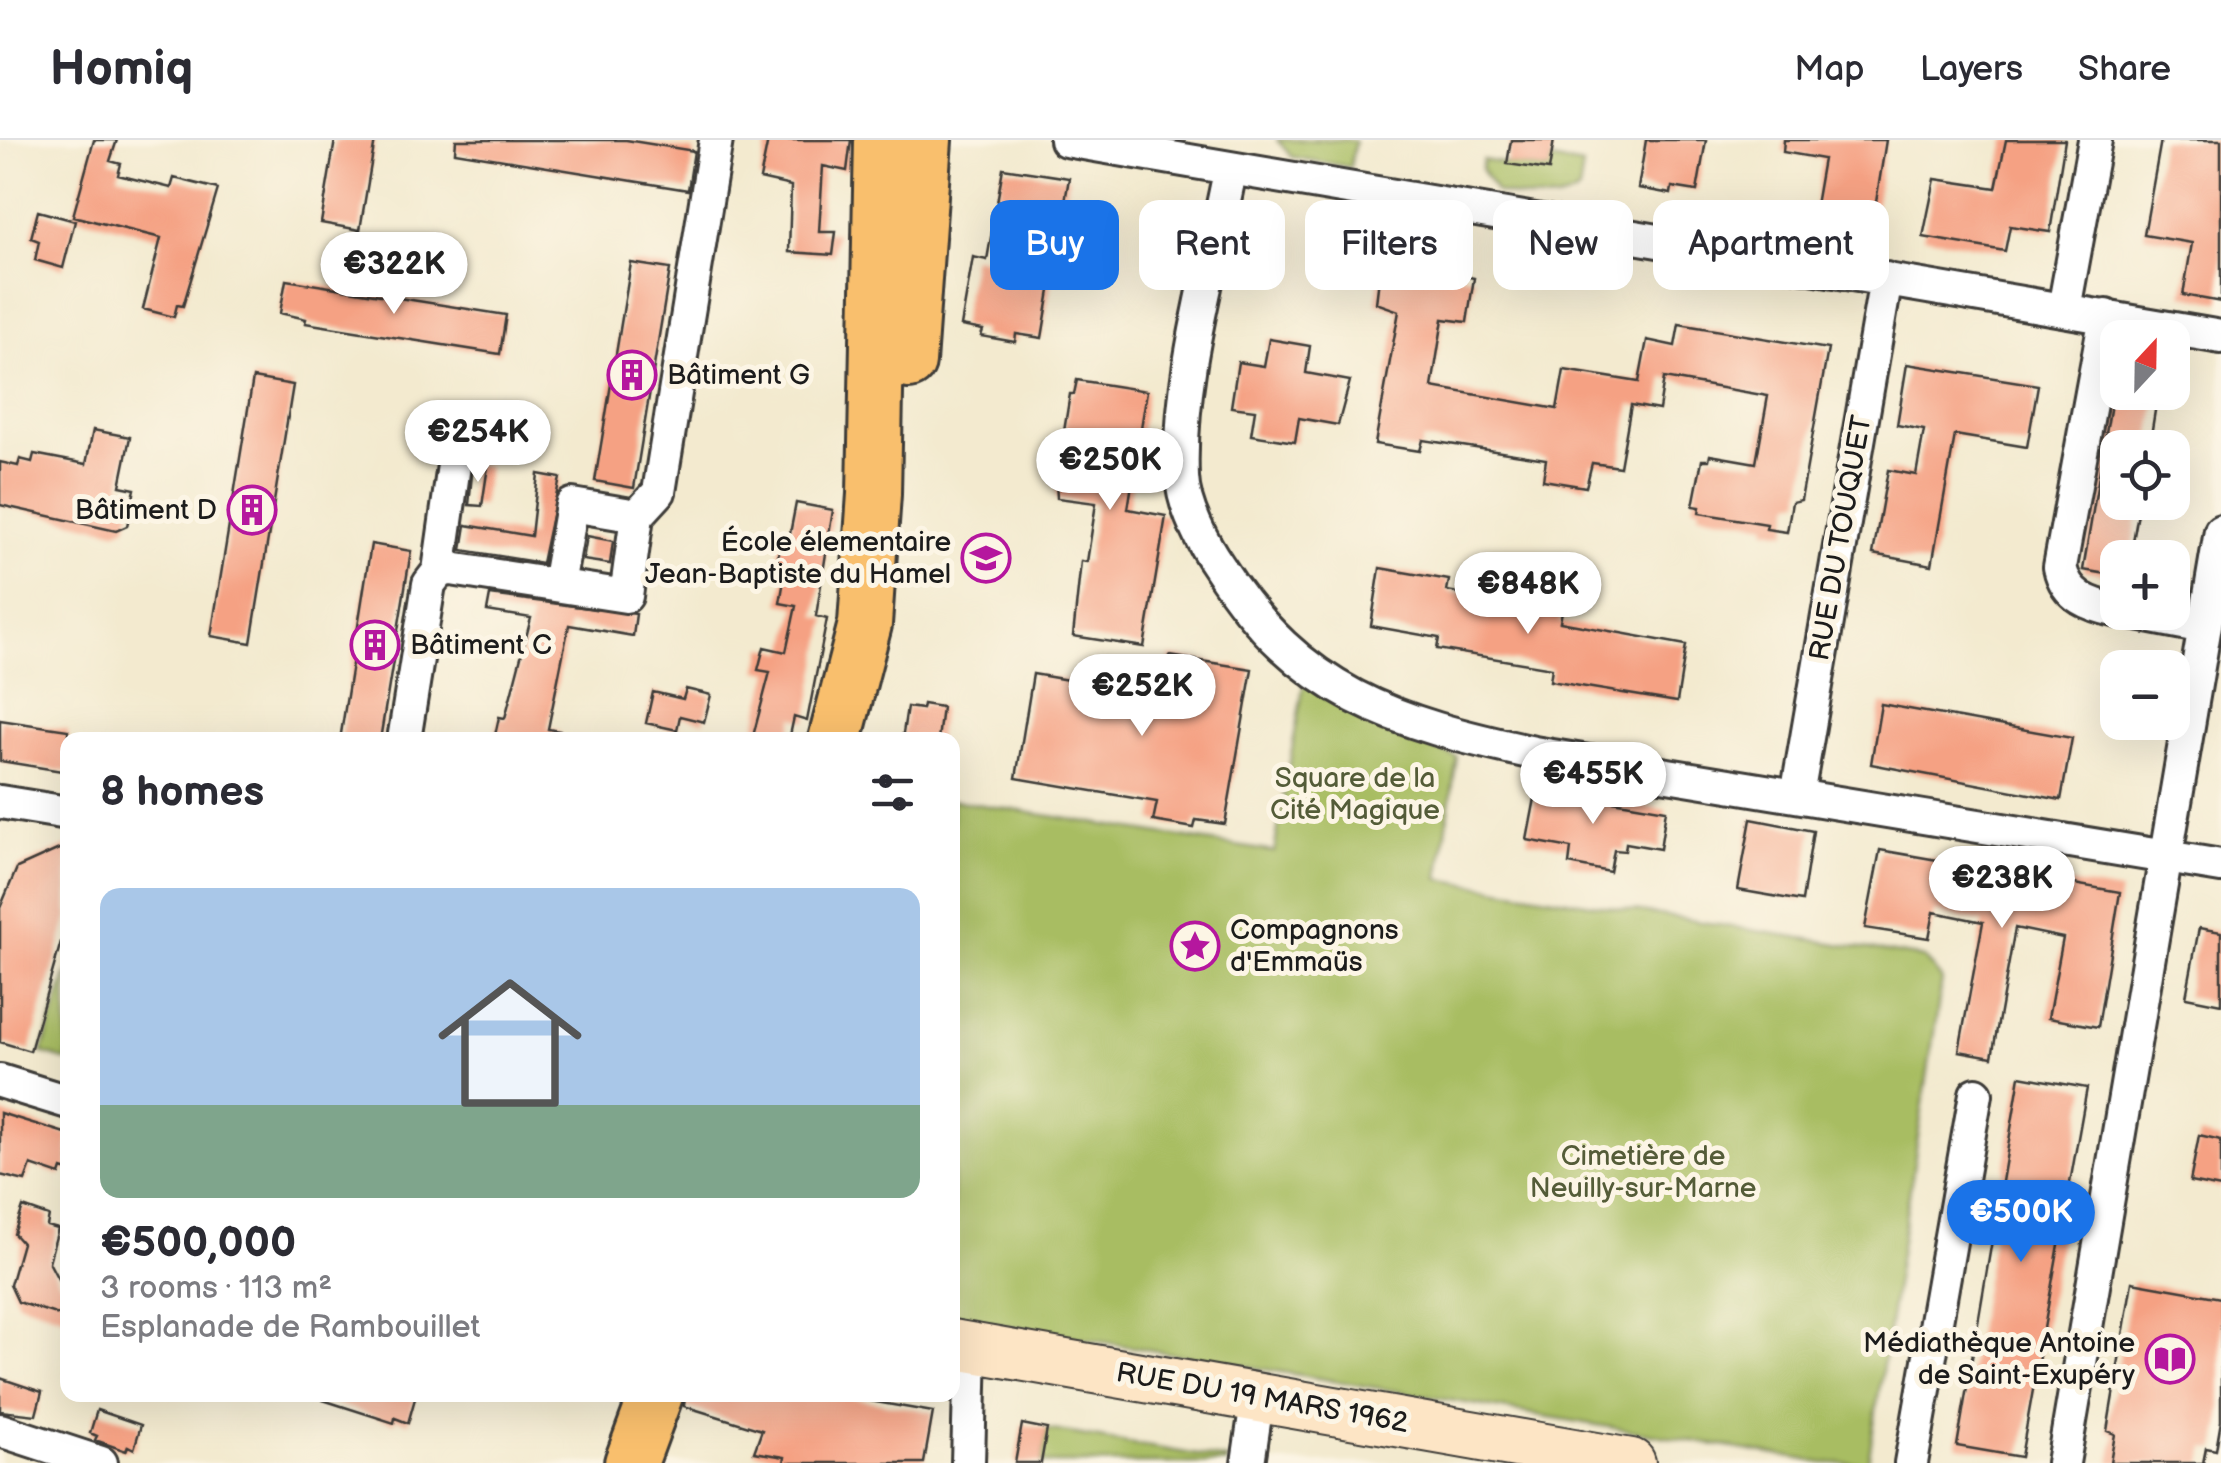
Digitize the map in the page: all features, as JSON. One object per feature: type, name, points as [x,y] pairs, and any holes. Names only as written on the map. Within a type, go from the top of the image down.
[{"type":"main road","points":[[837,732],[865,624],[874,494],[881,140]]},
{"type":"main road","points":[[865,732],[891,583],[925,140]]},
{"type":"main road","points":[[606,1463],[619,1402]]},
{"type":"main road","points":[[631,1463],[653,1402]]},
{"type":"street","points":[[439,571],[451,568],[626,596],[637,516],[660,492],[716,140]]},
{"type":"street","points":[[1066,140],[1653,240]]},
{"type":"street","points":[[2064,309],[2095,140]]},
{"type":"street","points":[[1230,170],[1184,401],[1182,482],[1206,547],[1242,604],[1281,646],[1328,684],[1424,729],[1534,754],[2221,866]]},
{"type":"street","points":[[1889,280],[2221,337]]},
{"type":"street","name":"RUE DU TOUQUET","points":[[1797,796],[1884,290]]},
{"type":"street","points":[[2100,605],[2076,596],[2063,584],[2060,568],[2106,316]]},
{"type":"street","points":[[405,732],[430,584],[439,571],[454,465]]},
{"type":"street","points":[[558,586],[572,506],[637,516]]},
{"type":"street","points":[[2063,1463],[2221,531]]},
{"type":"street","points":[[2190,624],[2204,627]]},
{"type":"street","points":[[0,802],[60,812]]},
{"type":"street","points":[[0,1081],[60,1100]]},
{"type":"street","points":[[1911,1463],[1976,1094]]},
{"type":"street","points":[[962,1346],[968,1463]]},
{"type":"street","name":"RUE DU 19 MARS 1962","points":[[962,1346],[1630,1463]]},
{"type":"street","points":[[1248,1463],[1258,1395]]},
{"type":"street","points":[[0,1430],[101,1463]]},
{"type":"green space","points":[[1277,140],[1355,141],[1350,167],[1292,157]]},
{"type":"green space","points":[[1483,160],[1548,170],[1551,160],[1583,166],[1579,191],[1555,200],[1497,193],[1481,169]]},
{"type":"green space","name":"Cimetière de Neuilly-sur-Marne","points":[[1304,682],[1364,721],[1457,757],[1439,879],[1924,958],[1942,980],[1868,1463],[1824,1463],[960,1318],[960,801],[1274,852]]},
{"type":"green space","points":[[60,995],[60,1059],[42,1053]]},
{"type":"green space","points":[[1047,1429],[1227,1460],[1227,1463],[1041,1463]]},
{"type":"building","points":[[94,140],[117,140],[110,161],[121,164],[118,175],[171,188],[174,178],[218,189],[183,306],[177,305],[174,317],[143,309],[161,238],[73,216]]},
{"type":"building","points":[[335,140],[375,140],[360,230],[321,223]]},
{"type":"building","points":[[456,140],[626,140],[694,151],[688,190],[455,152]]},
{"type":"building","points":[[768,140],[851,140],[847,171],[823,166],[819,232],[836,232],[833,255],[789,252],[791,186],[760,179]]},
{"type":"building","points":[[1511,140],[1554,140],[1549,170],[1507,164]]},
{"type":"building","points":[[1646,140],[1706,140],[1697,191],[1672,187],[1671,194],[1638,188]]},
{"type":"building","points":[[1784,140],[1886,140],[1876,200],[1816,200],[1823,159],[1783,152]]},
{"type":"building","points":[[2006,140],[2065,140],[2050,232],[2010,226],[2005,251],[1923,237],[1935,179],[1996,188]]},
{"type":"building","points":[[2161,140],[2221,140],[2221,302],[2183,295],[2192,243],[2144,235]]},
{"type":"building","points":[[1003,168],[1069,178],[1065,200],[997,200]]},
{"type":"building","points":[[38,211],[75,221],[63,268],[35,260],[39,241],[31,238]]},
{"type":"building","points":[[990,243],[990,290],[1050,290],[1042,338],[1016,334],[1015,342],[981,336],[983,330],[961,326],[973,257],[987,260]]},
{"type":"building","name":"Bâtiment G","points":[[631,263],[670,269],[634,488],[595,481]]},
{"type":"building","points":[[286,280],[506,315],[500,354],[305,323],[306,319],[280,313]]},
{"type":"building","points":[[1378,290],[1472,290],[1467,322],[1443,319],[1432,387],[1557,409],[1564,370],[1639,382],[1647,340],[1675,346],[1679,324],[1828,349],[1801,500],[1792,502],[1787,532],[1766,529],[1767,524],[1699,513],[1700,507],[1693,506],[1702,460],[1709,460],[1710,455],[1756,463],[1768,396],[1664,378],[1659,410],[1631,405],[1620,467],[1592,463],[1586,487],[1543,480],[1546,459],[1423,440],[1420,451],[1375,444],[1399,311],[1376,303]]},
{"type":"building","points":[[1269,339],[1310,346],[1306,373],[1350,381],[1338,425],[1299,418],[1295,442],[1251,435],[1255,410],[1231,407],[1238,362],[1264,366]]},
{"type":"building","points":[[1907,364],[2038,385],[2027,447],[1955,435],[1932,565],[1873,554],[1888,470],[1916,475],[1924,430],[1897,425]]},
{"type":"building","name":"Bâtiment D","points":[[253,378],[293,385],[251,643],[211,636]]},
{"type":"building","points":[[1077,380],[1147,391],[1128,509],[1166,516],[1144,647],[1073,636],[1081,561],[1087,562],[1096,503],[1057,498],[1056,481],[1070,394],[1074,394]]},
{"type":"building","points":[[2110,410],[2155,410],[2152,430],[2107,430]]},
{"type":"building","points":[[93,430],[130,437],[120,486],[135,489],[127,526],[116,531],[0,505],[0,462],[18,466],[20,459],[32,462],[34,454],[86,464]]},
{"type":"building","points":[[473,464],[488,466],[482,506],[469,505]]},
{"type":"building","points":[[2100,469],[2100,520],[2137,520],[2133,540],[2100,540],[2100,573],[2083,570]]},
{"type":"building","points":[[538,474],[560,478],[542,563],[462,550],[466,525],[531,536]]},
{"type":"building","points":[[796,503],[833,510],[816,616],[827,619],[807,721],[794,717],[791,732],[754,732],[770,672],[758,670],[764,647],[786,652],[796,606],[780,603],[786,569],[776,567],[781,543],[788,544]]},
{"type":"building","points":[[587,536],[613,541],[610,564],[583,560]]},
{"type":"building","name":"Bâtiment C","points":[[371,544],[411,551],[381,732],[341,732]]},
{"type":"building","points":[[1380,568],[1449,580],[1447,591],[1562,611],[1560,622],[1686,645],[1677,702],[1550,681],[1552,668],[1437,649],[1439,638],[1371,626]]},
{"type":"building","points":[[490,595],[636,614],[633,636],[569,625],[548,729],[560,732],[496,732],[499,717],[505,718],[531,618],[487,611]]},
{"type":"building","points":[[1170,656],[1252,669],[1225,824],[1196,820],[1194,828],[1153,821],[1157,802],[1016,778],[1033,674],[1162,696]]},
{"type":"building","points":[[686,689],[711,695],[704,722],[680,716],[677,730],[646,723],[653,692],[683,699]]},
{"type":"building","points":[[923,704],[942,707],[939,732],[903,732],[907,707],[922,709]]},
{"type":"building","points":[[1881,704],[2072,738],[2061,800],[1871,764]]},
{"type":"building","points":[[0,720],[68,730],[60,732],[60,771],[0,761]]},
{"type":"building","points":[[1537,788],[1666,810],[1660,849],[1626,843],[1625,851],[1614,850],[1610,872],[1569,864],[1571,848],[1527,840]]},
{"type":"building","points":[[1751,819],[1813,831],[1802,901],[1738,890]]},
{"type":"building","points":[[60,849],[60,945],[30,1051],[0,1042],[0,908],[17,868]]},
{"type":"building","points":[[1880,850],[2120,892],[2098,1027],[2048,1018],[2063,938],[2015,928],[1992,1057],[1959,1051],[1983,922],[1934,912],[1929,938],[1865,928]]},
{"type":"building","points":[[2199,928],[2221,932],[2221,1004],[2186,997]]},
{"type":"building","points":[[2020,1076],[2087,1088],[2021,1457],[1957,1446]]},
{"type":"building","points":[[0,1113],[60,1132],[60,1175],[31,1165],[25,1181],[0,1175]]},
{"type":"building","points":[[2199,1135],[2221,1140],[2221,1188],[2190,1182]]},
{"type":"building","points":[[23,1207],[49,1216],[47,1226],[58,1229],[49,1262],[60,1283],[60,1315],[18,1302],[10,1285],[22,1243],[14,1234]]},
{"type":"building","name":"Médiathèque Antoine de Saint-Exupéry","points":[[2132,1282],[2221,1298],[2221,1421],[2216,1450],[2206,1448],[2203,1463],[2110,1463],[2115,1434],[2107,1431]]},
{"type":"building","points":[[0,1378],[42,1392],[36,1415],[0,1411]]},
{"type":"building","points":[[329,1402],[414,1402],[408,1423],[395,1418],[394,1423]]},
{"type":"building","points":[[684,1402],[876,1402],[933,1412],[924,1463],[784,1463],[785,1457],[754,1452],[762,1430],[684,1406]]},
{"type":"building","points":[[97,1410],[141,1425],[134,1449],[128,1446],[126,1451],[95,1440],[97,1436],[90,1433]]},
{"type":"building","points":[[1022,1424],[1047,1429],[1041,1463],[1015,1463]]},
{"type":"place","name":"Bâtiment G","points":[[632,375]]},
{"type":"place","name":"Bâtiment D","points":[[252,510]]},
{"type":"place","name":"École élementaire Jean-Baptiste du Hamel","points":[[986,558]]},
{"type":"place","name":"Bâtiment C","points":[[375,645]]},
{"type":"place","name":"Compagnons d'Emmaüs","points":[[1195,946]]},
{"type":"place","name":"Médiathèque Antoine de Saint-Exupéry","points":[[2170,1359]]},
{"type":"park label","name":"Square de la Cité Magique","points":[[1355,794]]}]
